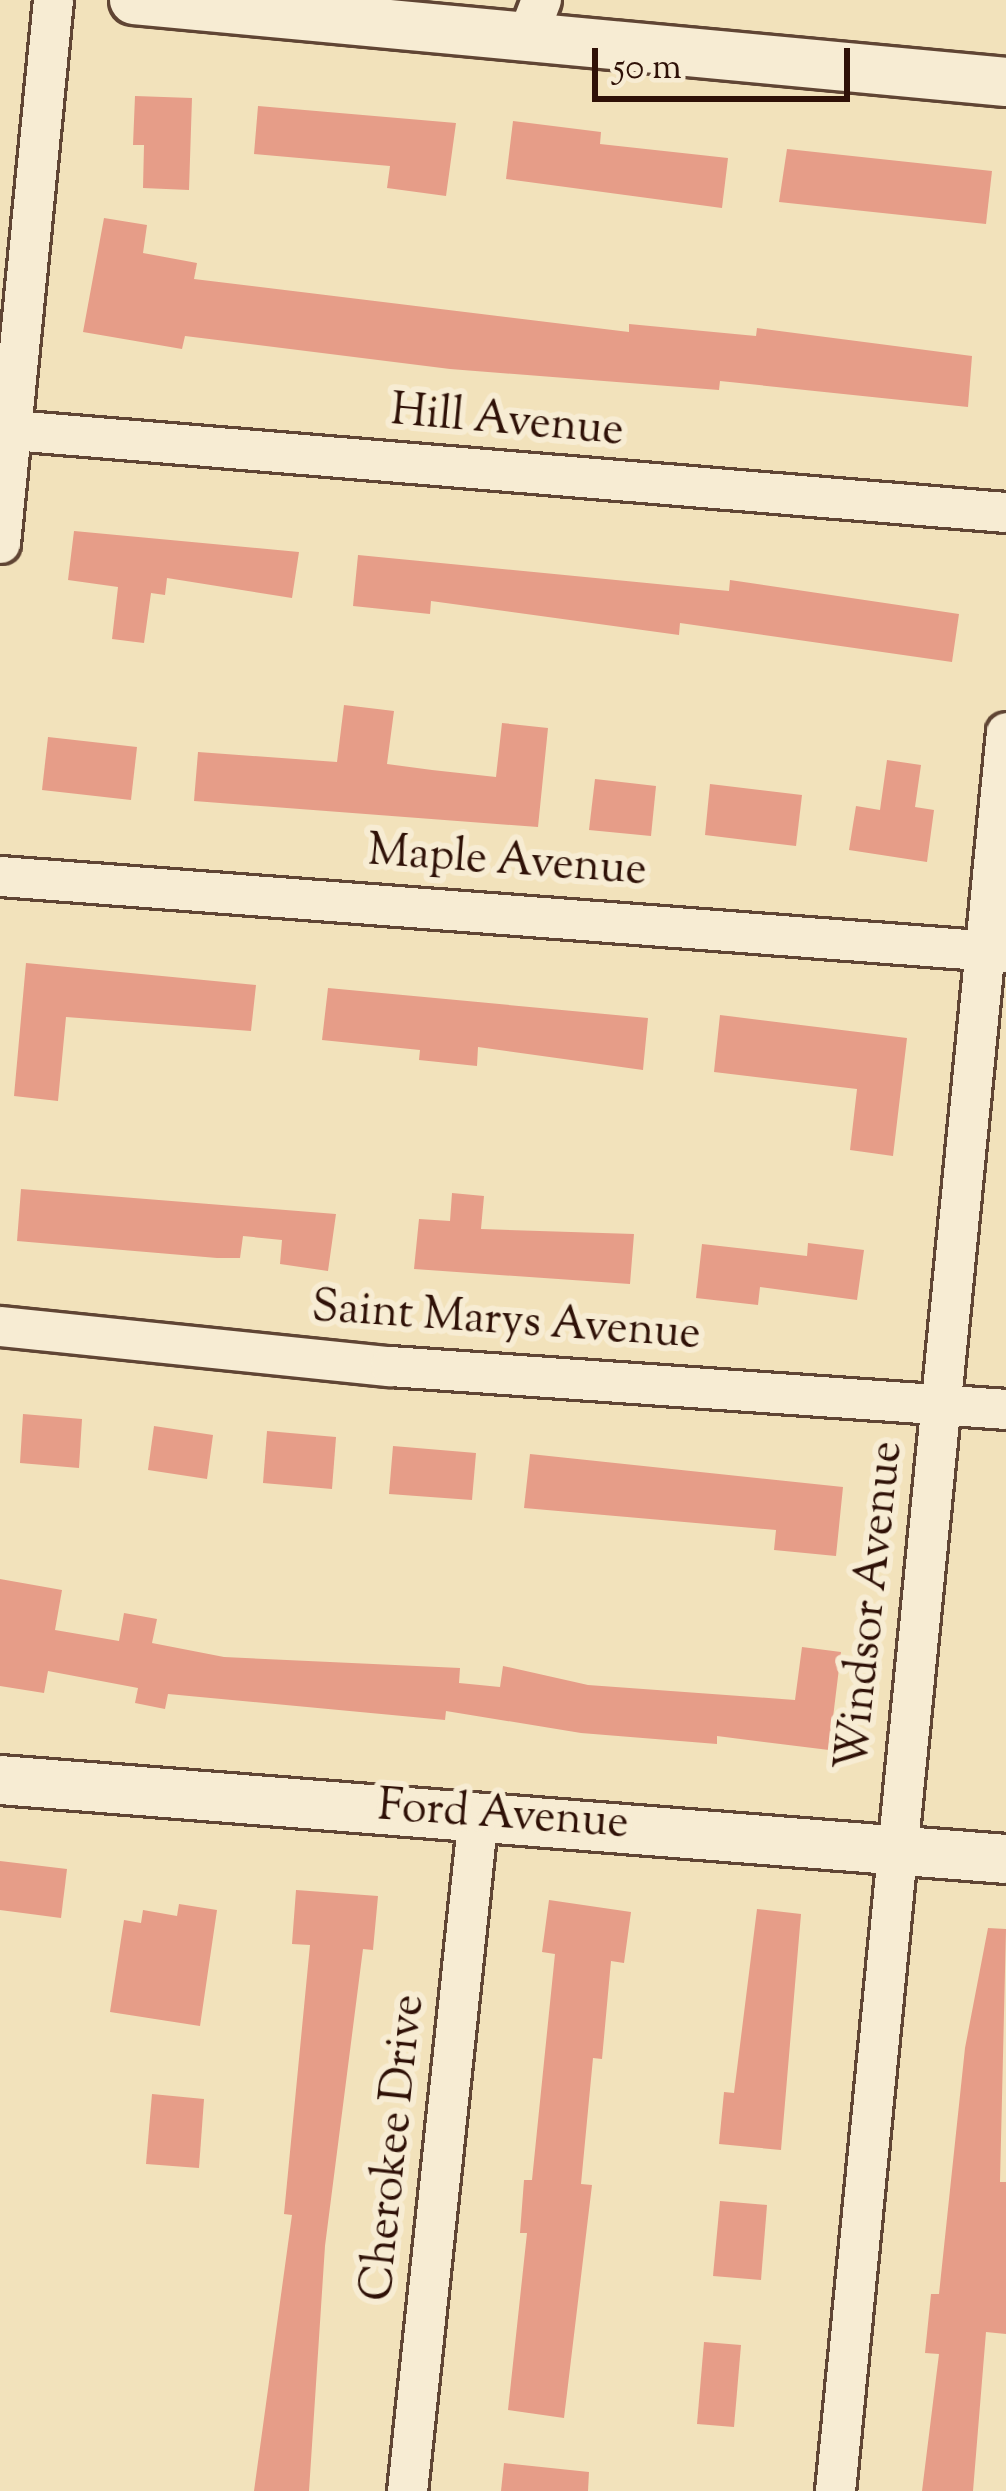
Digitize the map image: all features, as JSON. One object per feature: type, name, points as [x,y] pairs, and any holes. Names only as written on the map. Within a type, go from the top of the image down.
[{"type":"street","points":[[0,543],[6,429],[53,0]]},
{"type":"street","points":[[134,0],[534,18],[1006,82]]},
{"type":"street","name":"Hill Avenue","points":[[6,429],[1006,512]]},
{"type":"street","name":"Windsor Avenue","points":[[835,2491],[894,1848],[994,951],[1006,732]]},
{"type":"street","name":"Maple Avenue","points":[[0,876],[994,951]]},
{"type":"street","name":"Saint Marys Avenue","points":[[0,1326],[390,1366],[1006,1409]]},
{"type":"street","name":"Ford Avenue","points":[[0,1780],[1006,1859]]},
{"type":"street","name":"Cherokee Drive","points":[[407,2491],[478,1814]]},
{"type":"building","points":[[135,96],[192,98],[189,190],[143,188],[144,145],[133,145]]},
{"type":"building","points":[[258,106],[456,123],[446,196],[387,188],[390,166],[254,154]]},
{"type":"building","points":[[513,121],[601,132],[600,144],[728,158],[722,208],[506,179]]},
{"type":"building","points":[[787,149],[992,171],[986,224],[779,202]]},
{"type":"building","points":[[104,218],[147,225],[143,253],[197,263],[194,279],[629,332],[629,324],[756,336],[757,328],[972,356],[968,407],[720,381],[719,390],[450,369],[185,336],[182,349],[83,332]]},
{"type":"building","points":[[74,531],[299,552],[292,598],[167,578],[165,595],[151,593],[144,643],[112,639],[118,587],[68,580]]},
{"type":"building","points":[[358,555],[729,591],[730,580],[959,614],[952,662],[680,623],[679,635],[431,601],[430,614],[353,606]]},
{"type":"building","points":[[344,705],[394,711],[387,764],[432,770],[496,777],[502,723],[548,728],[538,827],[194,801],[198,752],[337,762]]},
{"type":"building","points":[[48,737],[137,747],[131,800],[42,790]]},
{"type":"building","points":[[887,760],[921,765],[915,807],[934,810],[927,862],[849,850],[856,806],[880,810]]},
{"type":"building","points":[[595,779],[656,786],[651,836],[589,830]]},
{"type":"building","points":[[710,784],[802,795],[796,846],[705,835]]},
{"type":"building","points":[[26,963],[256,985],[251,1031],[66,1017],[58,1101],[14,1096]]},
{"type":"building","points":[[328,988],[648,1018],[643,1070],[478,1047],[477,1066],[419,1060],[420,1050],[322,1040]]},
{"type":"building","points":[[720,1015],[907,1038],[893,1156],[850,1150],[857,1089],[714,1072]]},
{"type":"building","points":[[21,1189],[336,1214],[328,1271],[280,1264],[282,1240],[243,1236],[240,1258],[17,1241]]},
{"type":"building","points":[[452,1193],[484,1196],[481,1229],[634,1234],[630,1284],[414,1269],[419,1219],[450,1221]]},
{"type":"building","points":[[808,1243],[864,1250],[857,1300],[760,1287],[758,1305],[696,1298],[702,1244],[807,1256]]},
{"type":"building","points":[[23,1414],[82,1419],[79,1468],[20,1463]]},
{"type":"building","points":[[154,1426],[213,1435],[207,1479],[148,1470]]},
{"type":"building","points":[[267,1431],[336,1437],[332,1489],[263,1483]]},
{"type":"building","points":[[393,1446],[476,1453],[472,1500],[389,1494]]},
{"type":"building","points":[[530,1454],[843,1487],[836,1556],[774,1550],[776,1530],[524,1508]]},
{"type":"building","points":[[0,1579],[62,1590],[55,1630],[119,1641],[124,1613],[157,1619],[152,1643],[224,1657],[460,1668],[459,1683],[500,1687],[503,1666],[588,1685],[795,1700],[802,1647],[841,1652],[829,1750],[717,1736],[717,1744],[581,1733],[446,1711],[445,1720],[168,1694],[165,1709],[135,1703],[138,1688],[48,1671],[44,1693],[0,1686]]},
{"type":"building","points":[[0,1861],[67,1869],[61,1918],[0,1910]]},
{"type":"building","points":[[296,1890],[378,1896],[373,1950],[363,1949],[325,2246],[309,2491],[254,2491],[292,2215],[284,2214],[310,1945],[292,1944]]},
{"type":"building","points":[[549,1900],[631,1912],[624,1963],[611,1961],[602,2059],[593,2058],[581,2184],[592,2185],[564,2418],[508,2410],[527,2233],[520,2233],[524,2180],[532,2180],[555,1954],[542,1952]]},
{"type":"building","points":[[179,1904],[217,1910],[200,2026],[110,2012],[124,1920],[141,1923],[143,1910],[177,1916]]},
{"type":"building","points":[[757,1909],[801,1914],[781,2150],[719,2144],[724,2092],[734,2093]]},
{"type":"building","points":[[988,1928],[1006,1929],[1000,2182],[1006,2182],[1006,2334],[986,2332],[973,2491],[922,2491],[939,2354],[925,2353],[931,2294],[939,2294],[965,2048]]},
{"type":"building","points":[[152,2094],[204,2099],[199,2168],[146,2164]]},
{"type":"building","points":[[720,2201],[767,2205],[761,2280],[713,2276]]},
{"type":"building","points":[[704,2342],[741,2345],[734,2427],[697,2424]]},
{"type":"building","points":[[504,2463],[589,2472],[588,2491],[501,2491]]}]
